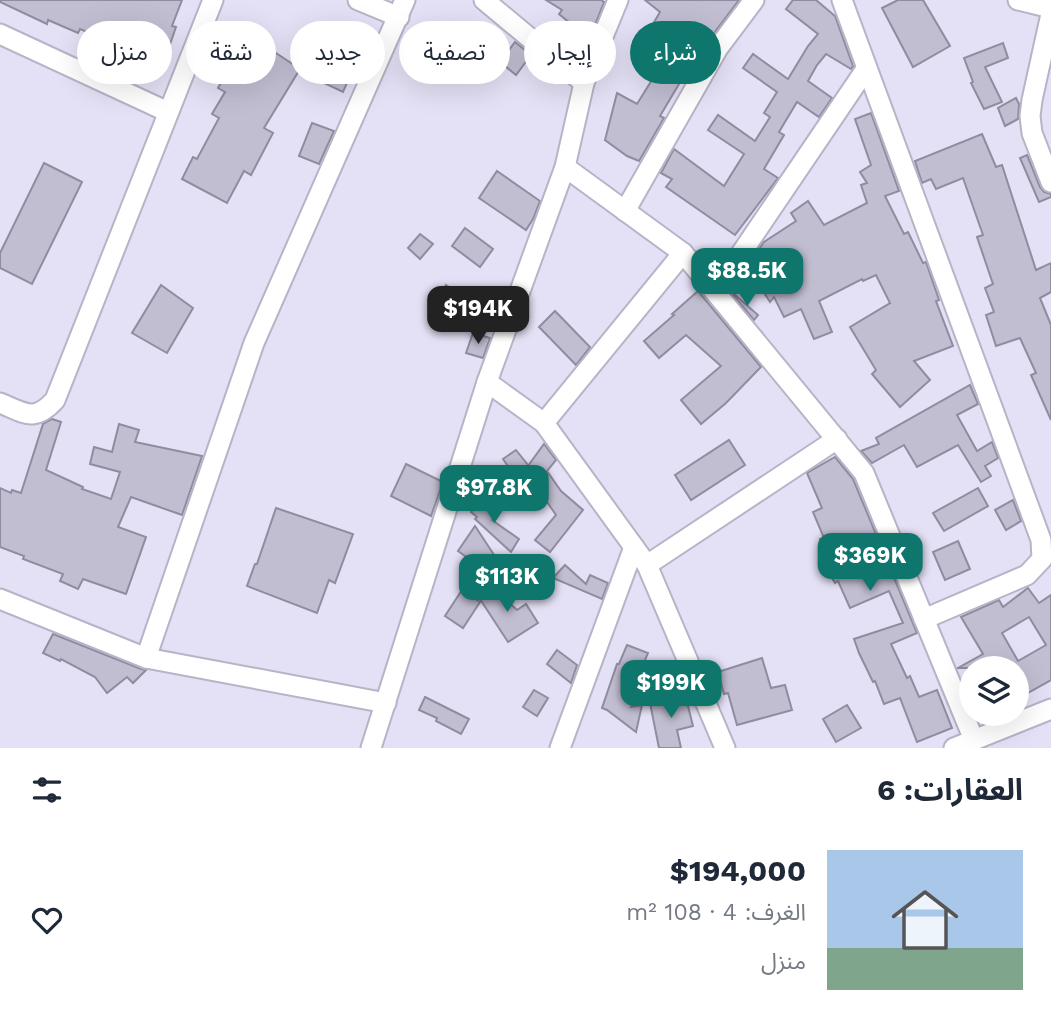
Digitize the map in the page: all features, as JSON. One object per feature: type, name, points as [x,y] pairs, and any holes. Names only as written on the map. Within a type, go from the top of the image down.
[{"type":"street","points":[[0,403],[27,415],[44,412],[55,400],[213,0]]},
{"type":"street","points":[[146,658],[254,343],[402,8],[358,0]]},
{"type":"street","points":[[484,0],[524,33]]},
{"type":"street","points":[[609,21],[618,0]]},
{"type":"street","points":[[625,211],[718,48],[754,0]]},
{"type":"street","points":[[842,0],[1041,540],[1042,559],[1027,575],[924,619]]},
{"type":"street","points":[[1017,0],[1051,8]]},
{"type":"street","points":[[1051,14],[1030,116],[1032,133],[1051,182]]},
{"type":"street","points":[[0,34],[168,112]]},
{"type":"street","points":[[715,292],[866,69]]},
{"type":"street","points":[[372,748],[487,382],[565,167],[584,84]]},
{"type":"street","points":[[565,167],[683,253],[864,473],[974,740]]},
{"type":"street","points":[[544,423],[683,253]]},
{"type":"street","points":[[487,382],[544,423],[647,565],[726,748]]},
{"type":"street","points":[[647,565],[837,439]]},
{"type":"street","points":[[560,748],[634,547]]},
{"type":"street","points":[[0,599],[146,658],[386,703]]},
{"type":"street","points":[[954,748],[1051,709]]},
{"type":"building","points":[[182,0],[172,26],[172,21],[77,21],[77,33],[48,20],[47,24],[0,2]]},
{"type":"building","points":[[546,0],[604,2],[597,21],[568,21],[559,14],[562,10]]},
{"type":"building","points":[[645,0],[739,0],[721,24],[721,21],[655,21],[660,12]]},
{"type":"building","points":[[793,0],[816,0],[835,16],[853,66],[851,69],[826,54],[817,65],[808,81],[832,98],[819,117],[797,102],[779,132],[784,135],[764,169],[778,178],[735,235],[666,187],[672,179],[661,173],[674,149],[724,186],[744,154],[708,130],[718,115],[755,141],[770,117],[764,113],[777,92],[743,68],[753,54],[788,79],[818,34],[786,9]]},
{"type":"building","points":[[898,0],[923,0],[950,46],[913,67],[882,8]]},
{"type":"building","points":[[515,42],[524,49],[524,64],[516,75],[510,70],[510,49]]},
{"type":"building","points":[[1003,43],[1008,58],[985,67],[1002,102],[984,109],[971,83],[973,82],[964,58]]},
{"type":"building","points":[[276,53],[290,62],[291,84],[264,128],[273,133],[251,175],[244,171],[227,203],[182,179],[193,157],[197,159],[219,118],[212,114],[225,92],[218,88],[220,84],[276,84]]},
{"type":"building","points":[[326,84],[346,84],[343,92]]},
{"type":"building","points":[[649,84],[679,84],[660,116],[664,118],[639,161],[605,140],[617,93],[637,104]]},
{"type":"building","points":[[1016,98],[1019,104],[1018,119],[1005,126],[998,108]]},
{"type":"building","points":[[871,113],[899,191],[885,196],[904,234],[908,232],[923,263],[926,262],[939,300],[936,301],[953,346],[914,361],[930,380],[900,407],[872,374],[876,370],[850,327],[890,303],[876,275],[863,281],[862,279],[819,301],[832,332],[814,339],[801,309],[784,317],[774,297],[770,302],[747,266],[764,242],[796,221],[791,213],[808,201],[824,225],[867,203],[861,185],[867,183],[860,172],[871,165],[855,119]]},
{"type":"building","points":[[312,123],[334,131],[319,164],[299,156]]},
{"type":"building","points":[[982,134],[996,167],[1002,165],[1036,270],[1051,263],[1051,292],[1040,298],[1051,325],[1051,420],[1031,375],[1036,373],[1020,338],[996,346],[986,315],[994,312],[985,288],[993,284],[977,237],[983,235],[963,178],[936,189],[931,179],[922,183],[915,161]]},
{"type":"building","points":[[1027,155],[1040,187],[1051,194],[1051,197],[1039,202],[1020,158]]},
{"type":"building","points":[[44,163],[82,182],[32,284],[0,268],[0,253]]},
{"type":"building","points":[[497,171],[540,201],[526,230],[479,198]]},
{"type":"building","points":[[465,228],[493,249],[480,267],[452,246]]},
{"type":"building","points":[[420,234],[433,244],[420,259],[408,248]]},
{"type":"building","points":[[161,285],[193,308],[167,353],[132,333]]},
{"type":"building","points":[[446,285],[458,293],[442,316],[430,308]]},
{"type":"building","points":[[698,291],[761,367],[701,424],[681,400],[721,366],[686,335],[659,358],[644,341]]},
{"type":"building","points":[[733,295],[758,315],[754,320]]},
{"type":"building","points":[[555,311],[590,347],[576,365],[539,327]]},
{"type":"building","points":[[473,333],[490,338],[483,358],[466,353]]},
{"type":"building","points":[[970,385],[978,404],[957,415],[977,451],[992,442],[998,458],[985,466],[991,476],[981,482],[958,445],[917,467],[904,445],[872,463],[861,451],[879,444],[876,438]]},
{"type":"building","points":[[52,419],[61,422],[46,470],[83,487],[82,489],[111,499],[120,472],[90,464],[94,447],[112,452],[119,424],[139,430],[135,442],[202,456],[182,515],[131,497],[118,527],[146,537],[126,594],[83,579],[78,589],[60,581],[63,574],[0,547],[0,488],[11,493],[12,490],[21,493],[43,424]]},
{"type":"building","points":[[729,440],[745,465],[691,500],[675,475]]},
{"type":"building","points":[[544,444],[556,460],[547,471],[561,491],[583,510],[550,552],[535,540],[556,515],[525,470]]},
{"type":"building","points":[[516,450],[528,465],[514,475],[503,459]]},
{"type":"building","points":[[835,457],[853,479],[917,633],[891,644],[919,697],[937,690],[952,728],[917,742],[900,698],[884,704],[854,639],[903,623],[889,591],[850,608],[838,581],[835,583],[831,576],[820,539],[824,538],[813,512],[822,508],[807,473]]},
{"type":"building","points":[[406,464],[443,482],[431,516],[391,496]]},
{"type":"building","points":[[978,488],[988,506],[944,531],[933,513]]},
{"type":"building","points":[[481,499],[498,513],[492,520],[519,539],[511,552],[475,519],[477,517],[471,512]]},
{"type":"building","points":[[1013,500],[1021,521],[1006,530],[995,510]]},
{"type":"building","points":[[276,508],[353,534],[335,583],[329,580],[317,613],[247,586]]},
{"type":"building","points":[[475,526],[500,564],[492,575],[458,551]]},
{"type":"building","points":[[958,541],[970,569],[945,580],[933,552]]},
{"type":"building","points":[[565,565],[586,584],[590,575],[608,583],[602,599],[553,578]]},
{"type":"building","points":[[489,584],[517,610],[526,604],[538,623],[508,642],[478,596]]},
{"type":"building","points":[[1028,588],[1039,603],[1051,595],[1051,680],[1029,692],[1029,656],[1027,656],[1046,645],[1029,617],[1002,633],[1015,656],[979,656],[983,654],[961,617],[999,600],[1003,607]]},
{"type":"building","points":[[462,590],[480,602],[463,628],[445,616]]},
{"type":"building","points":[[53,634],[146,670],[133,683],[127,677],[107,693],[95,677],[43,653]]},
{"type":"building","points":[[627,645],[648,653],[631,707],[642,705],[636,732],[602,708],[617,664]]},
{"type":"building","points":[[557,650],[577,665],[571,683],[547,664]]},
{"type":"building","points":[[762,658],[771,688],[785,685],[792,710],[737,725],[728,693],[724,694],[718,672]]},
{"type":"building","points":[[534,690],[548,698],[537,716],[523,707]]},
{"type":"building","points":[[685,694],[693,726],[677,730],[681,748],[659,748],[650,703]]},
{"type":"building","points":[[425,697],[469,719],[461,734],[419,710]]},
{"type":"building","points":[[847,705],[861,728],[836,742],[823,719]]}]
